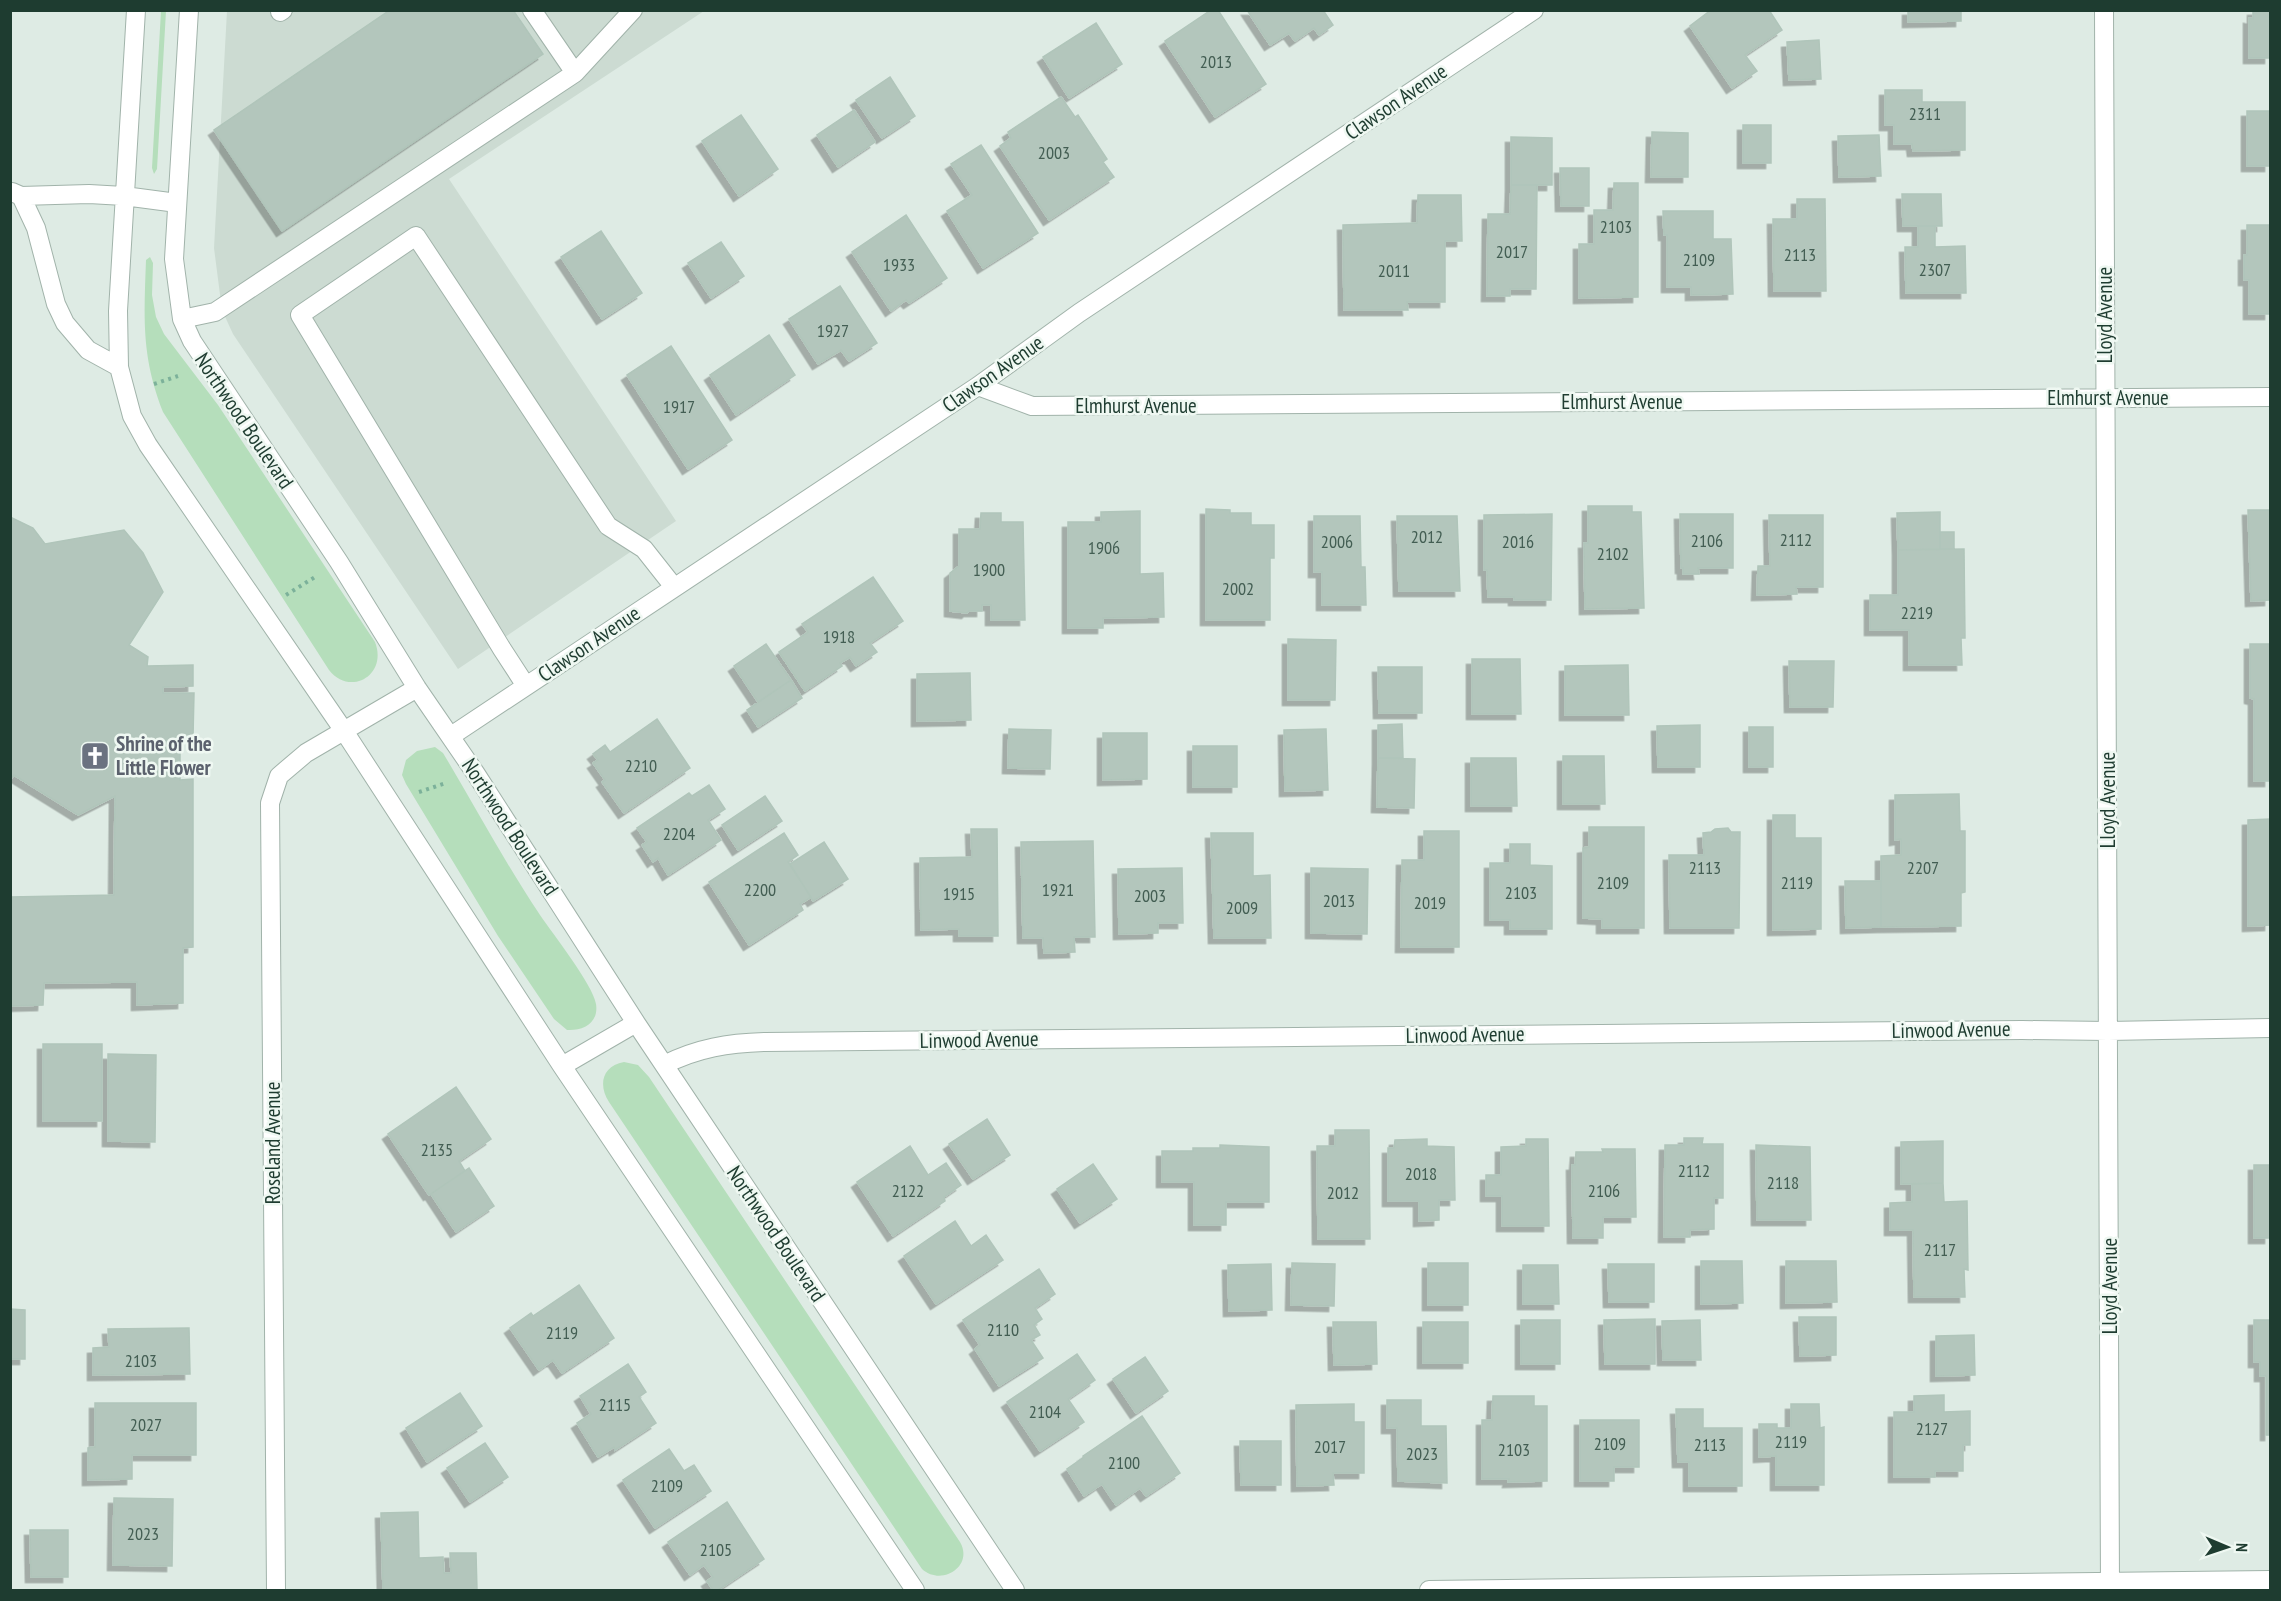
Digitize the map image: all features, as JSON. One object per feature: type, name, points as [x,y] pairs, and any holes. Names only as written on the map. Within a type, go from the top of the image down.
[{"type":"street","points":[[136,10],[118,311],[119,367],[132,416],[148,446],[344,731],[562,1066],[915,1590]]},
{"type":"street","name":"Northwood Boulevard","points":[[189,10],[174,259],[182,319],[192,341],[339,562],[417,688],[452,736],[636,1023],[1015,1590]]},
{"type":"street","points":[[532,10],[575,73]]},
{"type":"street","points":[[182,319],[215,312],[575,73],[633,10]]},
{"type":"street","name":"Clawson Avenue","points":[[452,736],[978,386],[1089,306],[1534,10]]},
{"type":"street","name":"Lloyd Avenue","points":[[2104,10],[2110,1586]]},
{"type":"street","points":[[16,194],[89,194],[177,203]]},
{"type":"street","points":[[16,194],[36,228],[56,304],[65,323],[88,350],[119,367]]},
{"type":"street","points":[[526,686],[300,315],[417,236],[608,526],[644,549],[675,587]]},
{"type":"street","name":"Elmhurst Avenue","points":[[978,386],[1032,406],[2271,397]]},
{"type":"street","name":"Roseland Avenue","points":[[276,1590],[270,803],[279,776],[306,753],[417,688]]},
{"type":"street","points":[[562,1066],[636,1023]]},
{"type":"street","name":"Linwood Avenue","points":[[664,1065],[703,1049],[730,1043],[765,1042],[2271,1028]]},
{"type":"street","points":[[1429,1590],[2110,1586],[2271,1580]]},
{"type":"path","points":[[150,385],[188,373]]},
{"type":"path","points":[[283,597],[319,574]]},
{"type":"path","points":[[413,795],[450,782]]},
{"type":"shaded area","points":[[227,11],[704,11],[449,179],[676,521],[458,669],[233,334],[222,310],[214,248]]},
{"type":"green space","points":[[161,11],[166,11],[157,169],[154,174],[152,168]]},
{"type":"green space","points":[[150,257],[153,263],[152,295],[156,317],[164,334],[218,405],[375,642],[378,654],[376,664],[365,678],[356,682],[347,682],[329,670],[163,412],[147,355],[146,260]]},
{"type":"green space","points":[[435,747],[443,753],[527,895],[588,985],[596,1004],[595,1016],[589,1025],[567,1030],[554,1019],[498,936],[406,784],[402,775],[406,760],[417,751]]},
{"type":"green space","points":[[624,1062],[638,1065],[649,1077],[960,1542],[963,1559],[954,1571],[938,1576],[922,1569],[609,1102],[604,1089],[604,1077],[611,1068]]},
{"type":"building","points":[[390,10],[513,10],[543,54],[282,231],[214,130]]},
{"type":"building","points":[[1211,10],[1218,10],[1266,84],[1215,117],[1165,41]]},
{"type":"building","points":[[1247,10],[1323,10],[1333,25],[1319,35],[1314,28],[1295,41],[1289,33],[1270,45]]},
{"type":"building","points":[[1711,10],[1769,10],[1782,30],[1745,55],[1757,71],[1732,88],[1690,26]]},
{"type":"building","points":[[1908,10],[1961,10],[1961,21],[1908,22]]},
{"type":"building","points":[[2253,10],[2270,10],[2270,58],[2249,58],[2249,18],[2253,19]]},
{"type":"building","points":[[1096,23],[1122,64],[1069,98],[1043,57]]},
{"type":"building","points":[[1819,40],[1821,79],[1789,80],[1787,42]]},
{"type":"building","points":[[890,77],[915,116],[882,138],[856,100]]},
{"type":"building","points":[[1885,90],[1922,90],[1922,102],[1965,102],[1965,150],[1913,151],[1912,144],[1894,144],[1894,125],[1885,125]]},
{"type":"building","points":[[1061,97],[1075,117],[1078,115],[1107,159],[1103,162],[1114,177],[1049,220],[1000,146],[1011,138],[1008,132]]},
{"type":"building","points":[[854,110],[875,142],[838,167],[817,135]]},
{"type":"building","points":[[2247,111],[2270,111],[2270,166],[2247,166]]},
{"type":"building","points":[[741,115],[778,169],[739,196],[702,141]]},
{"type":"building","points":[[1743,125],[1771,125],[1771,163],[1743,163]]},
{"type":"building","points":[[1652,132],[1688,133],[1688,177],[1651,177]]},
{"type":"building","points":[[1879,135],[1881,176],[1839,177],[1838,136]]},
{"type":"building","points":[[1511,137],[1552,138],[1552,185],[1511,185]]},
{"type":"building","points":[[981,145],[1038,233],[983,268],[947,211],[972,195],[951,164]]},
{"type":"building","points":[[1560,168],[1589,168],[1589,206],[1561,206]]},
{"type":"building","points":[[1614,183],[1638,183],[1638,297],[1579,298],[1579,244],[1594,244],[1594,210],[1613,210]]},
{"type":"building","points":[[1511,185],[1537,185],[1536,289],[1510,289],[1510,296],[1487,296],[1488,214],[1510,214]]},
{"type":"building","points":[[1902,194],[1941,194],[1942,226],[1903,226]]},
{"type":"building","points":[[1418,195],[1461,195],[1462,241],[1445,241],[1445,302],[1407,302],[1408,310],[1344,310],[1343,225],[1417,223]]},
{"type":"building","points":[[1797,199],[1825,199],[1826,291],[1774,291],[1773,219],[1797,219]]},
{"type":"building","points":[[1663,211],[1713,211],[1713,239],[1731,239],[1733,294],[1691,295],[1691,287],[1667,287],[1667,235],[1664,235]]},
{"type":"building","points":[[906,215],[947,278],[909,303],[906,300],[891,311],[852,252]]},
{"type":"building","points":[[2247,225],[2270,225],[2270,314],[2249,314],[2249,280],[2244,280]]},
{"type":"building","points":[[1918,226],[1935,226],[1935,247],[1965,246],[1966,293],[1906,293],[1905,247],[1918,247]]},
{"type":"building","points":[[601,231],[642,293],[602,319],[561,257]]},
{"type":"building","points":[[721,242],[744,276],[711,298],[688,263]]},
{"type":"building","points":[[840,286],[877,343],[849,361],[841,350],[818,364],[789,319]]},
{"type":"building","points":[[769,335],[795,375],[736,415],[710,375]]},
{"type":"building","points":[[671,346],[732,440],[688,469],[627,375]]},
{"type":"building","points":[[1588,506],[1632,506],[1632,512],[1641,512],[1644,608],[1585,609],[1584,543],[1588,543]]},
{"type":"building","points":[[1206,509],[1230,510],[1230,513],[1251,513],[1251,525],[1274,525],[1274,558],[1270,558],[1270,620],[1206,620]]},
{"type":"building","points":[[2248,510],[2270,510],[2270,600],[2251,601]]},
{"type":"building","points":[[1140,511],[1140,574],[1163,573],[1164,617],[1103,618],[1103,628],[1068,628],[1068,522],[1101,522],[1101,512]]},
{"type":"building","points":[[1940,512],[1940,549],[1898,550],[1897,513]]},
{"type":"building","points":[[981,513],[1001,513],[1001,522],[1023,522],[1025,620],[991,620],[991,605],[982,605],[982,611],[967,613],[950,611],[950,573],[959,566],[959,529],[980,529]]},
{"type":"building","points":[[1552,514],[1551,600],[1488,597],[1487,570],[1484,570],[1484,515]]},
{"type":"building","points":[[1680,514],[1733,514],[1733,568],[1698,568],[1699,574],[1683,574]]},
{"type":"building","points":[[1769,515],[1823,515],[1823,587],[1796,587],[1797,594],[1757,595],[1758,566],[1770,566]]},
{"type":"building","points":[[1314,516],[1360,516],[1361,567],[1365,567],[1366,605],[1322,605],[1322,572],[1314,572]]},
{"type":"building","points":[[1397,516],[1457,516],[1460,591],[1399,591]]},
{"type":"building","name":"Shrine of the Little Flower","points":[[10,517],[33,528],[45,544],[124,530],[143,553],[163,592],[129,645],[148,657],[147,666],[193,665],[193,686],[163,687],[163,693],[194,693],[193,737],[180,737],[180,780],[193,779],[193,947],[183,948],[183,1003],[137,1005],[137,982],[44,983],[43,1005],[10,1006],[10,897],[114,895],[115,796],[78,815],[14,775],[10,780]]},
{"type":"building","points":[[1940,532],[1954,532],[1954,549],[1940,549]]},
{"type":"building","points":[[1964,549],[1965,638],[1961,638],[1962,665],[1909,665],[1909,630],[1870,630],[1870,595],[1898,595],[1898,550]]},
{"type":"building","points":[[873,577],[903,621],[870,643],[877,652],[856,666],[850,657],[840,663],[842,666],[805,691],[779,652],[808,632],[802,624]]},
{"type":"building","points":[[1288,639],[1336,640],[1335,700],[1288,700]]},
{"type":"building","points":[[766,644],[791,680],[758,702],[734,666]]},
{"type":"building","points":[[2250,644],[2270,644],[2270,781],[2254,781],[2254,699],[2250,698]]},
{"type":"building","points":[[1472,659],[1520,659],[1521,714],[1472,714]]},
{"type":"building","points":[[1789,661],[1834,661],[1833,707],[1790,707]]},
{"type":"building","points":[[1628,665],[1629,715],[1565,715],[1565,666]]},
{"type":"building","points":[[1378,667],[1422,667],[1422,713],[1379,713]]},
{"type":"building","points":[[970,673],[971,720],[917,721],[917,674]]},
{"type":"building","points":[[791,680],[802,698],[758,727],[747,710]]},
{"type":"building","points":[[657,719],[690,768],[624,813],[602,782],[605,780],[593,763],[598,760],[593,754],[605,745],[610,752]]},
{"type":"building","points":[[1402,724],[1403,758],[1378,758],[1378,725]]},
{"type":"building","points":[[1700,725],[1700,767],[1658,767],[1657,726]]},
{"type":"building","points":[[1749,727],[1773,727],[1773,767],[1749,767]]},
{"type":"building","points":[[1009,729],[1051,730],[1050,769],[1008,768]]},
{"type":"building","points":[[1326,729],[1328,790],[1285,791],[1284,730]]},
{"type":"building","points":[[1103,733],[1147,733],[1147,779],[1103,780]]},
{"type":"building","points":[[1193,746],[1237,746],[1237,787],[1193,787]]},
{"type":"building","points":[[1563,756],[1604,756],[1605,804],[1563,804]]},
{"type":"building","points":[[1378,758],[1415,759],[1414,808],[1377,807]]},
{"type":"building","points":[[1471,758],[1516,758],[1517,806],[1471,806]]},
{"type":"building","points":[[709,785],[725,809],[708,820],[721,840],[668,875],[658,858],[653,862],[642,845],[647,842],[637,828],[689,793],[692,796]]},
{"type":"building","points":[[1959,794],[1960,831],[1965,831],[1965,892],[1961,893],[1961,926],[1881,927],[1881,856],[1901,855],[1901,839],[1895,840],[1895,795]]},
{"type":"building","points":[[765,796],[782,821],[738,850],[722,825]]},
{"type":"building","points":[[1773,815],[1795,815],[1795,838],[1821,838],[1821,929],[1773,930]]},
{"type":"building","points":[[2270,819],[2270,925],[2248,926],[2248,820]]},
{"type":"building","points":[[1589,827],[1644,827],[1644,928],[1602,928],[1602,919],[1583,918],[1583,848],[1589,847]]},
{"type":"building","points":[[1728,828],[1731,832],[1740,832],[1739,928],[1670,928],[1669,855],[1704,855],[1703,833]]},
{"type":"building","points":[[971,829],[997,829],[998,936],[959,936],[959,929],[921,930],[920,858],[972,857]]},
{"type":"building","points":[[1424,831],[1459,831],[1459,947],[1401,947],[1402,860],[1424,860]]},
{"type":"building","points":[[784,833],[798,855],[788,862],[811,897],[800,904],[803,910],[749,945],[709,882]]},
{"type":"building","points":[[1211,833],[1253,833],[1253,876],[1270,875],[1271,938],[1214,938]]},
{"type":"building","points":[[1093,841],[1095,937],[1074,937],[1075,952],[1044,953],[1043,938],[1023,938],[1021,842]]},
{"type":"building","points":[[824,842],[848,879],[813,901],[790,864]]},
{"type":"building","points":[[1510,844],[1530,844],[1530,865],[1552,866],[1552,929],[1510,929],[1510,920],[1490,920],[1490,863],[1510,863]]},
{"type":"building","points":[[1182,868],[1183,923],[1158,923],[1158,933],[1119,934],[1118,869]]},
{"type":"building","points":[[1311,868],[1368,869],[1367,934],[1311,933]]},
{"type":"building","points":[[1845,881],[1881,881],[1881,927],[1846,928]]},
{"type":"building","points":[[43,1044],[102,1044],[102,1121],[43,1121]]},
{"type":"building","points":[[108,1054],[156,1055],[155,1142],[108,1141]]},
{"type":"building","points":[[456,1087],[491,1139],[459,1161],[465,1171],[429,1195],[388,1134]]},
{"type":"building","points":[[987,1119],[1010,1155],[973,1179],[949,1144]]},
{"type":"building","points":[[1335,1130],[1369,1130],[1370,1239],[1318,1239],[1317,1146],[1335,1146]]},
{"type":"building","points":[[1684,1138],[1703,1138],[1702,1144],[1723,1144],[1723,1198],[1714,1198],[1714,1229],[1690,1230],[1690,1237],[1664,1237],[1665,1145],[1684,1145]]},
{"type":"building","points":[[1427,1139],[1427,1146],[1454,1147],[1455,1200],[1439,1200],[1439,1220],[1419,1221],[1419,1201],[1388,1201],[1388,1148],[1394,1148],[1395,1140]]},
{"type":"building","points":[[1526,1139],[1548,1139],[1549,1226],[1502,1226],[1502,1196],[1486,1196],[1486,1175],[1501,1175],[1501,1147],[1526,1146]]},
{"type":"building","points":[[1943,1141],[1943,1183],[1901,1184],[1901,1142]]},
{"type":"building","points":[[1220,1145],[1269,1147],[1269,1202],[1226,1202],[1226,1225],[1194,1225],[1194,1182],[1162,1182],[1162,1151],[1193,1151],[1193,1148],[1220,1148]]},
{"type":"building","points":[[1756,1145],[1810,1147],[1811,1220],[1757,1220]]},
{"type":"building","points":[[910,1146],[928,1175],[946,1163],[961,1185],[944,1197],[945,1201],[893,1236],[857,1182]]},
{"type":"building","points":[[1602,1149],[1635,1149],[1636,1217],[1603,1217],[1603,1238],[1573,1238],[1572,1165],[1575,1165],[1576,1152],[1603,1152]]},
{"type":"building","points":[[1093,1164],[1117,1199],[1080,1223],[1057,1189]]},
{"type":"building","points":[[2254,1165],[2270,1165],[2270,1238],[2254,1238]]},
{"type":"building","points":[[469,1168],[494,1206],[456,1232],[431,1194]]},
{"type":"building","points":[[1943,1183],[1944,1202],[1967,1201],[1968,1270],[1964,1269],[1965,1297],[1914,1297],[1913,1230],[1890,1230],[1890,1203],[1912,1202],[1912,1184]]},
{"type":"building","points":[[955,1221],[971,1246],[986,1235],[1003,1260],[936,1304],[904,1256]]},
{"type":"building","points":[[1701,1261],[1742,1261],[1743,1303],[1701,1304]]},
{"type":"building","points":[[1786,1261],[1836,1261],[1837,1302],[1786,1303]]},
{"type":"building","points":[[1292,1263],[1335,1264],[1334,1306],[1291,1305]]},
{"type":"building","points":[[1428,1263],[1468,1263],[1468,1305],[1428,1305]]},
{"type":"building","points":[[1271,1264],[1272,1310],[1229,1311],[1228,1265]]},
{"type":"building","points":[[1608,1264],[1654,1264],[1654,1302],[1609,1302]]},
{"type":"building","points":[[1523,1265],[1558,1265],[1559,1304],[1523,1304]]},
{"type":"building","points":[[1039,1269],[1055,1294],[1035,1308],[1042,1319],[1034,1325],[1040,1335],[1031,1340],[1043,1358],[999,1386],[975,1349],[980,1345],[963,1320]]},
{"type":"building","points":[[579,1285],[614,1338],[562,1373],[553,1360],[539,1370],[510,1328],[531,1313],[533,1316]]},
{"type":"building","points":[[10,1309],[25,1310],[25,1359],[10,1359]]},
{"type":"building","points":[[1799,1317],[1836,1317],[1836,1355],[1800,1356]]},
{"type":"building","points":[[1655,1319],[1655,1364],[1605,1364],[1604,1320]]},
{"type":"building","points":[[1521,1320],[1560,1320],[1560,1364],[1521,1364]]},
{"type":"building","points":[[1700,1320],[1701,1360],[1663,1360],[1662,1321]]},
{"type":"building","points":[[2254,1320],[2270,1320],[2270,1435],[2266,1435],[2266,1376],[2260,1376],[2260,1362],[2254,1362]]},
{"type":"building","points":[[1333,1322],[1376,1322],[1377,1364],[1334,1365]]},
{"type":"building","points":[[1423,1322],[1468,1322],[1468,1363],[1423,1363]]},
{"type":"building","points":[[189,1328],[190,1374],[93,1375],[93,1348],[109,1347],[108,1329]]},
{"type":"building","points":[[1974,1335],[1975,1375],[1936,1376],[1936,1336]]},
{"type":"building","points":[[1077,1354],[1095,1380],[1068,1399],[1084,1422],[1040,1451],[1007,1402]]},
{"type":"building","points":[[1145,1357],[1168,1391],[1136,1413],[1113,1379]]},
{"type":"building","points":[[628,1364],[646,1392],[639,1397],[656,1423],[615,1450],[614,1447],[598,1457],[577,1423],[591,1414],[580,1396]]},
{"type":"building","points":[[460,1393],[482,1426],[427,1462],[406,1428]]},
{"type":"building","points":[[1944,1395],[1944,1412],[1970,1411],[1970,1445],[1963,1445],[1963,1471],[1935,1471],[1935,1477],[1894,1477],[1894,1412],[1914,1412],[1914,1396]]},
{"type":"building","points":[[1493,1396],[1534,1396],[1534,1406],[1547,1406],[1547,1481],[1508,1482],[1509,1479],[1482,1479],[1482,1420],[1492,1420]]},
{"type":"building","points":[[1387,1400],[1421,1400],[1421,1426],[1446,1426],[1447,1483],[1398,1481],[1397,1428],[1387,1428]]},
{"type":"building","points":[[95,1403],[196,1403],[196,1455],[132,1455],[132,1479],[88,1480],[88,1448],[95,1447]]},
{"type":"building","points":[[1354,1404],[1354,1422],[1364,1422],[1364,1473],[1333,1473],[1334,1485],[1297,1486],[1296,1405]]},
{"type":"building","points":[[1791,1404],[1819,1404],[1820,1428],[1824,1427],[1824,1485],[1776,1485],[1776,1456],[1759,1457],[1759,1424],[1777,1424],[1777,1428],[1791,1428]]},
{"type":"building","points":[[1676,1409],[1703,1409],[1703,1428],[1742,1428],[1742,1486],[1689,1486],[1689,1462],[1678,1462]]},
{"type":"building","points":[[1142,1416],[1180,1473],[1146,1496],[1140,1488],[1116,1505],[1102,1484],[1084,1496],[1067,1469]]},
{"type":"building","points":[[1580,1420],[1639,1420],[1639,1467],[1614,1467],[1614,1481],[1580,1481]]},
{"type":"building","points":[[1240,1441],[1281,1441],[1281,1485],[1241,1485]]},
{"type":"building","points":[[485,1443],[508,1477],[470,1502],[447,1468]]},
{"type":"building","points":[[669,1449],[684,1471],[694,1465],[711,1491],[655,1528],[623,1480]]},
{"type":"building","points":[[114,1498],[173,1499],[172,1566],[113,1565]]},
{"type":"building","points":[[727,1502],[764,1559],[718,1590],[713,1590],[707,1581],[713,1577],[704,1565],[690,1575],[668,1542]]},
{"type":"building","points":[[418,1512],[419,1558],[443,1557],[444,1573],[451,1573],[450,1553],[476,1553],[477,1590],[383,1590],[381,1513]]},
{"type":"building","points":[[30,1530],[68,1530],[68,1577],[31,1577]]},
{"type":"place","name":"Shrine of the Little Flower","points":[[95,756]]}]
